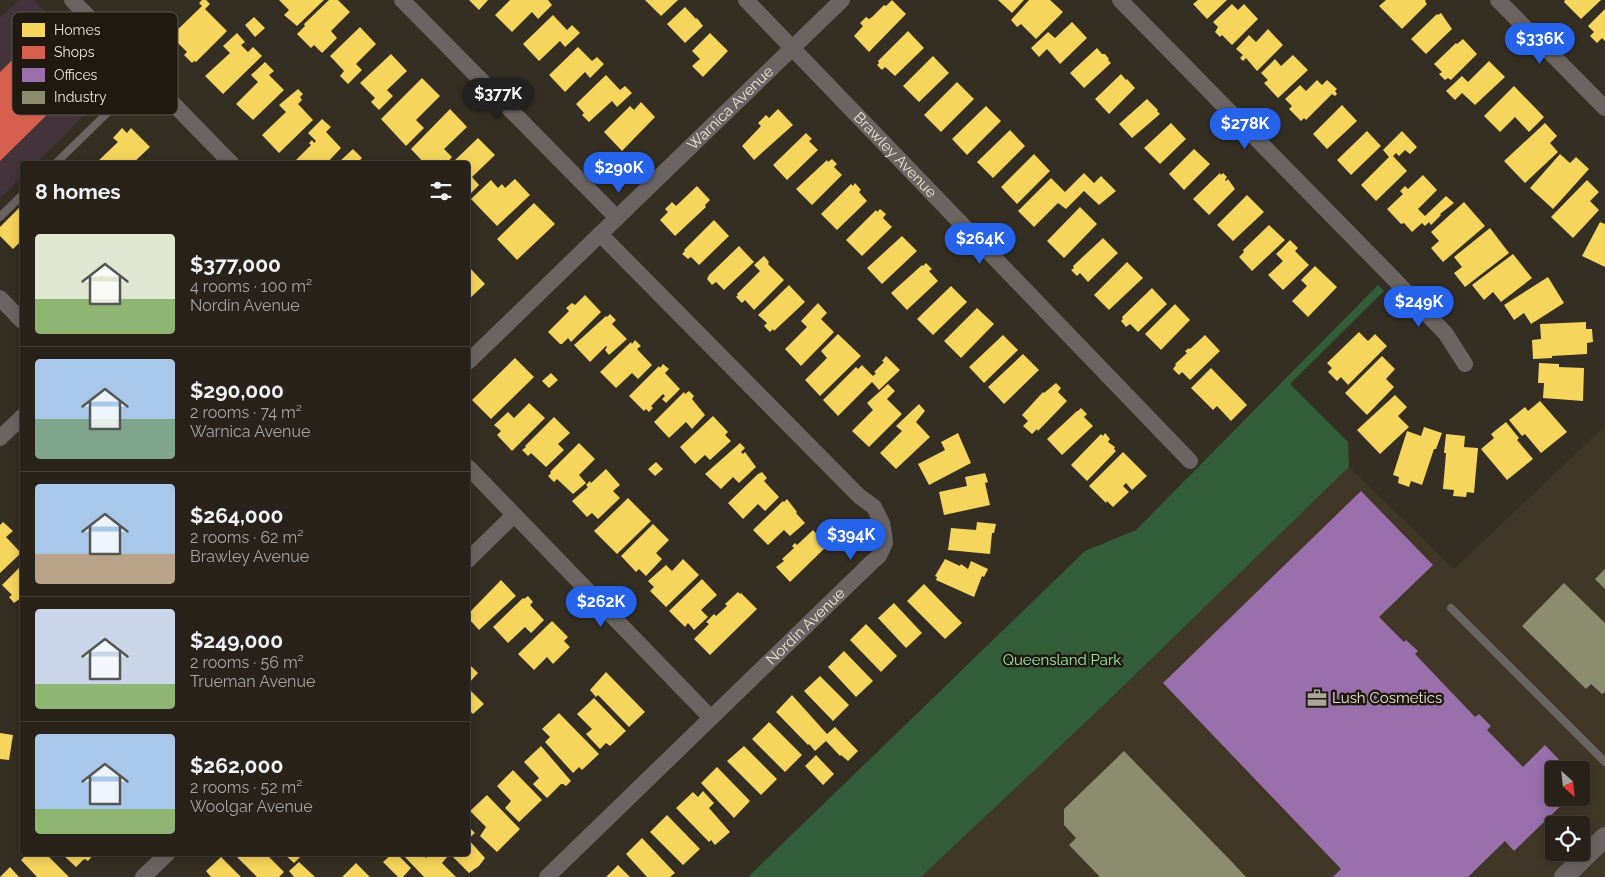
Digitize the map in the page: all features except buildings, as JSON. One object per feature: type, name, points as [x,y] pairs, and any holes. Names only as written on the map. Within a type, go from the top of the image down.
[{"type":"street","points":[[72,0],[84,12]]},
{"type":"street","points":[[402,0],[617,218]]},
{"type":"street","name":"Brawley Avenue","points":[[746,0],[1190,461]]},
{"type":"street","name":"Warnica Avenue","points":[[470,360],[842,0]]},
{"type":"street","points":[[1120,0],[1393,278],[1446,334],[1465,364]]},
{"type":"street","points":[[1498,0],[1605,108]]},
{"type":"street","points":[[178,108],[229,161]]},
{"type":"street","name":"Nordin Avenue","points":[[548,877],[879,556],[885,543],[882,523],[874,507],[859,496],[600,234]]},
{"type":"street","points":[[0,298],[20,319]]},
{"type":"street","points":[[0,438],[20,418]]},
{"type":"street","points":[[470,469],[711,718]]},
{"type":"street","points":[[470,558],[514,515]]},
{"type":"street","points":[[1564,877],[1605,837]]},
{"type":"street","points":[[143,877],[164,856]]},
{"type":"lane","points":[[58,161],[105,115]]},
{"type":"lane","points":[[0,217],[20,198]]},
{"type":"lane","points":[[1451,608],[1605,762]]},
{"type":"shaded area","points":[[19,0],[34,0],[45,12],[12,12],[12,115],[85,115],[38,161],[20,161],[20,178],[0,198],[0,18]]},
{"type":"shaded area","points":[[1605,426],[1605,877],[921,877],[1105,704],[1349,467],[1454,569]]},
{"type":"green space","name":"Queensland Park","points":[[1378,285],[1384,291],[1290,384],[1348,442],[1349,467],[1105,704],[921,877],[748,877],[1085,551],[1136,530]]},
{"type":"place","name":"Lush Cosmetics","points":[[1317,698]]}]
